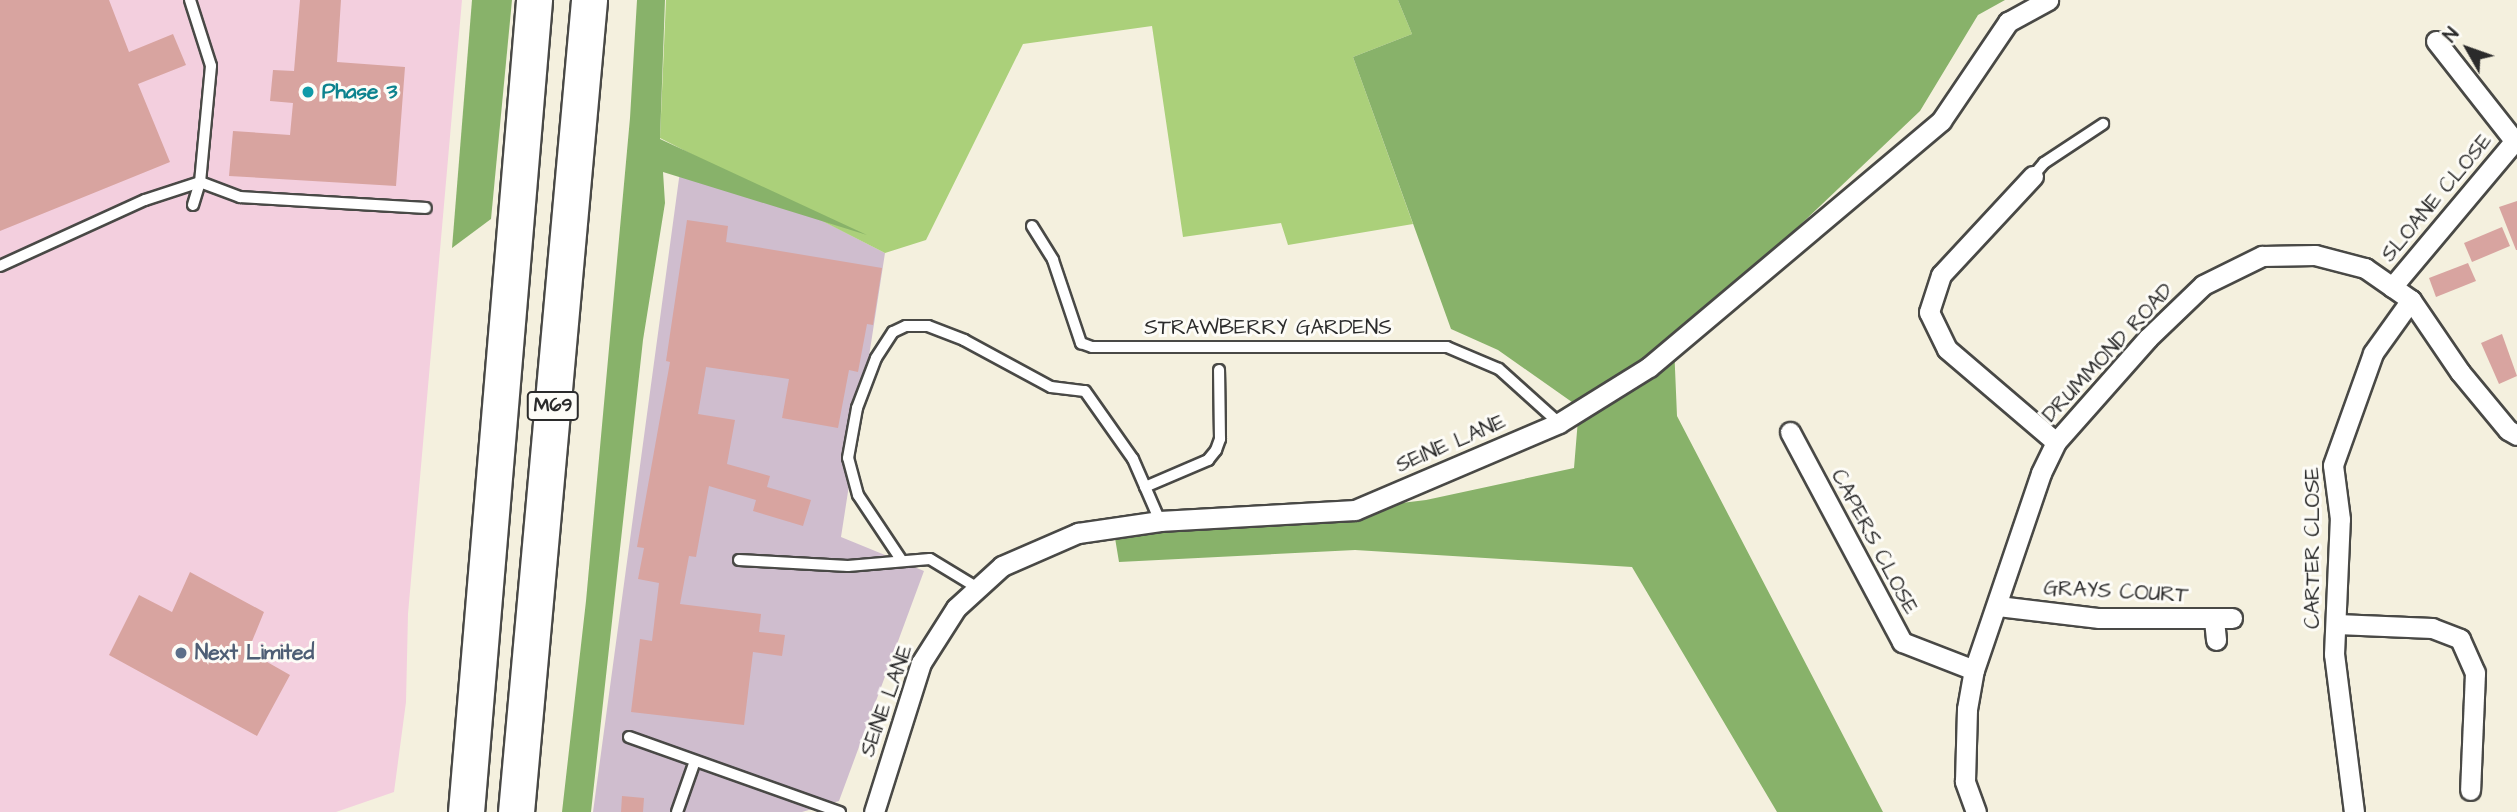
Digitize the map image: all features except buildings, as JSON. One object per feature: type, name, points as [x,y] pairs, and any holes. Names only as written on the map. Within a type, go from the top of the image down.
[{"type":"highway","name":"M69","points":[[466,812],[534,0]]},
{"type":"highway","name":"M69","points":[[516,812],[589,0]]},
{"type":"street","name":"SEINE LANE","points":[[874,812],[921,663],[956,608],[1002,566],[1052,541],[1160,521],[1355,510],[1559,423],[1638,375],[1941,121],[2008,22],[2048,0]]},
{"type":"street","points":[[2436,41],[2516,139]]},
{"type":"street","name":"SLOANE CLOSE","points":[[2392,287],[2516,139]]},
{"type":"street","points":[[2033,176],[1941,275],[1928,312],[1947,349],[2056,442]]},
{"type":"street","name":"DRUMMOND ROAD","points":[[1976,812],[1965,781],[1967,709],[1974,670],[1998,606],[2041,473],[2056,442],[2148,338],[2203,285],[2262,256],[2315,255],[2365,268],[2410,300],[2514,428]]},
{"type":"street","name":"CARTER CLOSE","points":[[2354,812],[2334,653],[2340,519],[2333,465],[2373,353],[2410,300]]},
{"type":"street","name":"CAPERS CLOSE","points":[[1790,432],[1902,642],[1974,670]]},
{"type":"street","name":"GRAYS COURT","points":[[1998,606],[2099,618],[2223,619],[2216,640]]},
{"type":"street","points":[[2337,624],[2431,628],[2460,639],[2475,673],[2470,790]]},
{"type":"lane","points":[[190,0],[211,66],[200,182],[193,205]]},
{"type":"lane","points":[[2033,176],[2044,163],[2103,124]]},
{"type":"lane","points":[[0,266],[145,200],[200,182],[240,197],[426,208]]},
{"type":"lane","name":"STRAWBERRY GARDENS","points":[[1032,226],[1053,260],[1081,343],[1092,347],[1447,347],[1499,369],[1559,423]]},
{"type":"lane","points":[[902,561],[858,495],[848,458],[857,408],[876,358],[893,332],[906,326],[928,326],[964,340],[1051,387],[1085,391],[1133,459],[1160,521]]},
{"type":"lane","points":[[1145,487],[1189,470],[1216,450],[1220,439],[1219,370]]},
{"type":"lane","points":[[739,560],[848,566],[939,561],[976,587]]},
{"type":"lane","points":[[629,737],[840,812]]},
{"type":"lane","points":[[677,812],[695,761]]},
{"type":"shaded area","points":[[0,0],[462,0],[408,614],[406,702],[394,792],[336,812],[0,812]]},
{"type":"shaded area","points":[[683,149],[885,253],[841,537],[924,571],[839,801],[802,812],[593,812]]},
{"type":"green space","points":[[472,0],[512,0],[491,219],[452,248]]},
{"type":"green space","points":[[637,0],[665,0],[660,139],[867,235],[663,172],[665,203],[643,340],[591,812],[562,812],[586,601],[630,118]]},
{"type":"green space","points":[[666,0],[1398,0],[1412,34],[1353,57],[1413,224],[1288,245],[1281,223],[1183,237],[1152,26],[1023,44],[926,240],[885,253],[660,138]]},
{"type":"green space","points":[[1398,0],[2005,0],[1978,15],[1920,111],[1674,345],[1677,416],[1883,812],[1777,812],[1632,567],[1355,550],[1119,562],[1115,538],[1426,500],[1574,468],[1579,407],[1498,350],[1451,329],[1353,57],[1412,34]]},
{"type":"place","name":"Phase 3","points":[[308,92]]},
{"type":"place","name":"Next Limited","points":[[181,653]]}]
